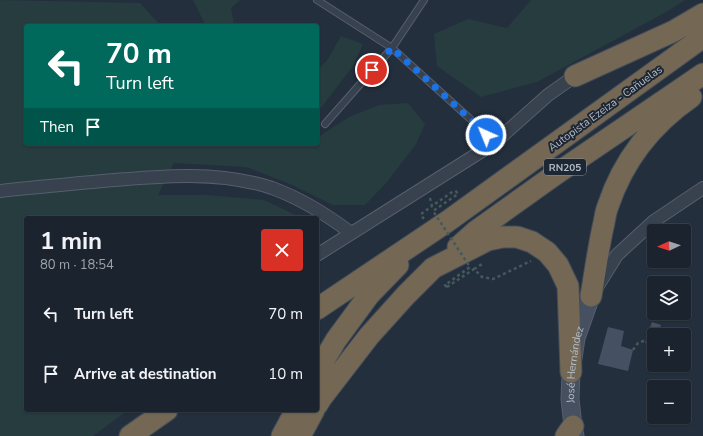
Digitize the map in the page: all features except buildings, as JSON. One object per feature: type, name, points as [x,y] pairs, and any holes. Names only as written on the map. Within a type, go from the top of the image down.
[{"type":"highway","points":[[575,76],[674,31],[703,14]]},
{"type":"highway","name":"Autopista Ezeiza - Cañuelas","points":[[448,221],[703,37]]},
{"type":"highway","name":"RN205","points":[[433,268],[476,231],[562,169],[703,74]]},
{"type":"highway","points":[[591,296],[597,252],[607,207],[618,180],[630,158],[651,132],[675,108],[703,89]]},
{"type":"highway","points":[[319,308],[448,221]]},
{"type":"highway","points":[[319,369],[336,340],[369,295],[398,264],[448,221]]},
{"type":"highway","points":[[319,402],[369,336],[433,268],[488,240],[503,237],[517,237],[532,242],[547,252],[558,265],[568,286],[572,372]]},
{"type":"highway","points":[[130,436],[163,412]]},
{"type":"highway","points":[[282,436],[295,412]]},
{"type":"highway","points":[[300,436],[313,412]]},
{"type":"street","points":[[319,253],[493,144],[548,95],[575,76]]},
{"type":"street","points":[[0,191],[157,176],[225,177],[271,188],[293,197],[324,213],[351,233]]},
{"type":"street","points":[[591,296],[617,255],[654,221],[703,188]]},
{"type":"street","name":"José Hernández","points":[[571,433],[570,399],[576,338],[591,296]]},
{"type":"lane","points":[[317,0],[392,48],[478,126],[493,144]]},
{"type":"lane","points":[[325,124],[392,48],[424,0]]},
{"type":"path","points":[[455,190],[458,194],[433,211],[470,267],[445,284],[447,288],[474,269],[482,277],[493,279],[532,261]]},
{"type":"path","points":[[423,218],[421,214],[432,206]]},
{"type":"path","points":[[633,350],[638,343],[646,340]]},
{"type":"green space","points":[[0,0],[140,3],[159,24],[24,24],[24,146],[319,146],[319,136],[349,117],[379,105],[408,103],[425,124],[416,144],[387,182],[365,205],[333,205],[290,184],[246,167],[174,163],[158,195],[207,195],[264,200],[298,216],[24,216],[24,412],[125,412],[93,436],[0,436]]},
{"type":"green space","points":[[193,0],[240,0],[231,8],[234,24],[205,24]]},
{"type":"green space","points":[[531,0],[685,0],[668,11],[537,82],[481,97],[437,66],[434,34],[468,19],[507,28]]},
{"type":"green space","points":[[341,36],[363,44],[353,66],[319,110],[319,69],[328,59]]},
{"type":"route","points":[[372,70],[392,48],[486,135]]}]
